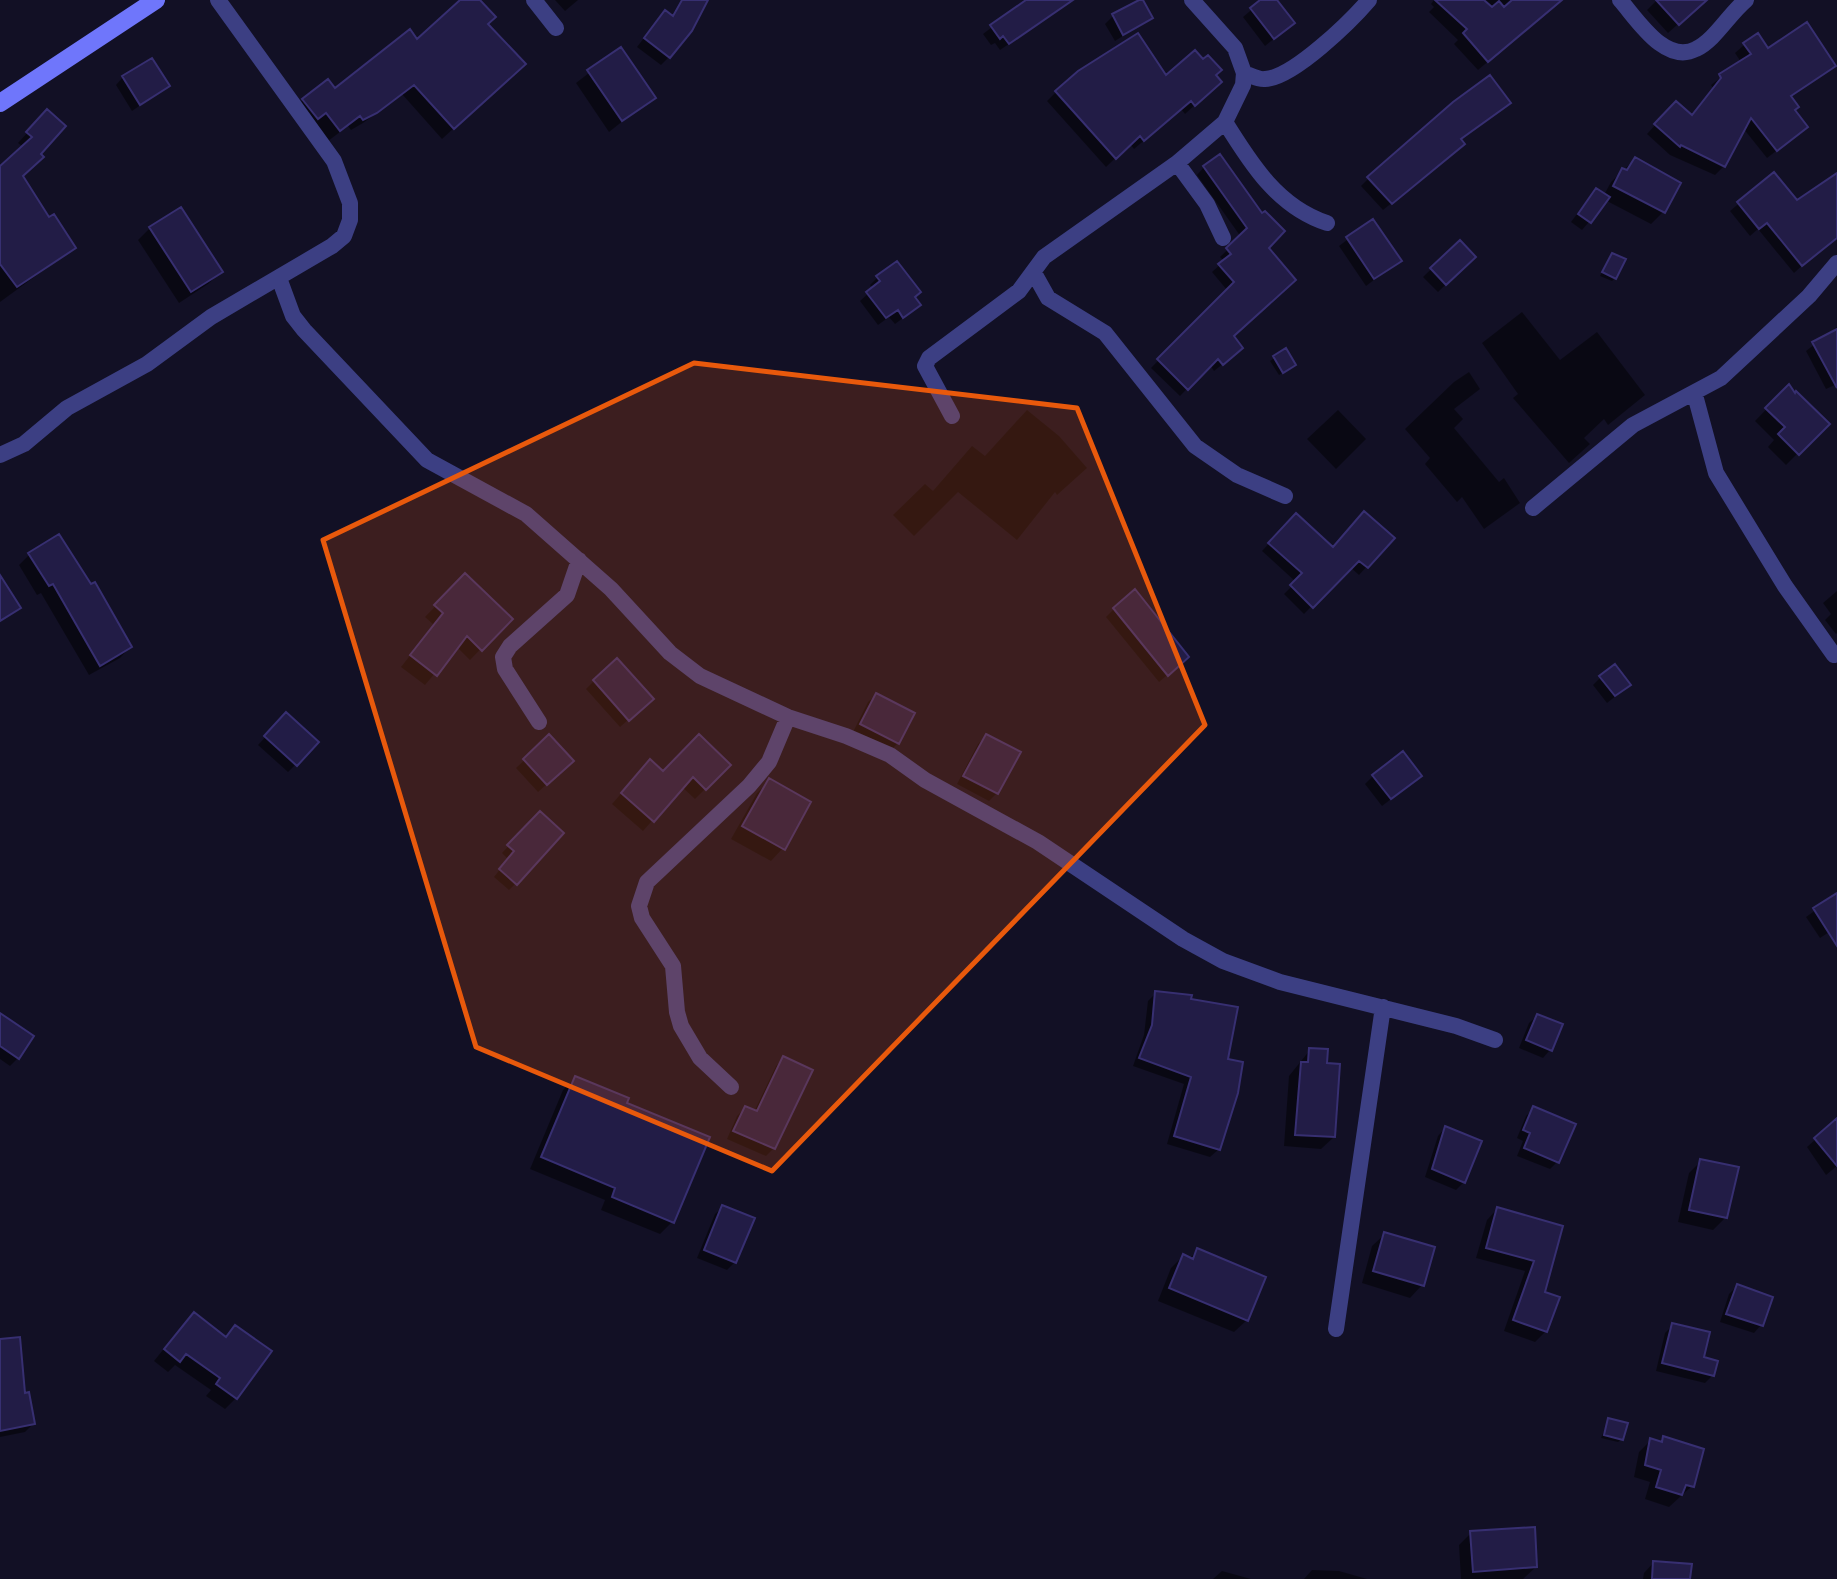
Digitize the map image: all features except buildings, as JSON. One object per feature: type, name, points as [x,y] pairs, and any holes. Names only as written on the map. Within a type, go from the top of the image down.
[{"type":"main road","points":[[0,103],[156,0]]},
{"type":"street","points":[[0,455],[24,444],[67,408],[147,364],[211,317],[344,236],[350,220],[350,203],[334,161],[218,0]]},
{"type":"street","points":[[534,0],[555,28]]},
{"type":"street","points":[[952,416],[927,375],[925,366],[929,358],[1019,291],[1044,257],[1177,163],[1225,122],[1243,85],[1244,73],[1235,48],[1192,0]]},
{"type":"street","points":[[1244,73],[1265,80],[1288,71],[1331,37],[1369,0]]},
{"type":"street","points":[[1620,0],[1660,43],[1672,51],[1684,52],[1696,49],[1746,0]]},
{"type":"street","points":[[1225,122],[1250,162],[1277,193],[1305,215],[1327,223]]},
{"type":"street","points":[[1177,163],[1207,204],[1223,238]]},
{"type":"street","points":[[1533,508],[1633,425],[1653,412],[1695,395],[1721,378],[1809,296],[1837,263]]},
{"type":"street","points":[[1034,273],[1048,298],[1105,333],[1195,446],[1237,475],[1285,496]]},
{"type":"street","points":[[279,278],[293,316],[304,330],[427,460],[526,514],[611,589],[670,653],[721,687],[788,717],[846,736],[890,755],[925,780],[1038,842],[1183,939],[1223,961],[1280,982],[1456,1026],[1495,1040]]},
{"type":"street","points":[[1695,395],[1716,473],[1785,586],[1834,655]]},
{"type":"street","points":[[538,722],[505,669],[503,657],[510,646],[567,596],[579,560]]},
{"type":"street","points":[[731,1087],[688,1042],[677,1012],[673,966],[642,918],[641,894],[647,882],[763,770],[788,717]]},
{"type":"street","points":[[1336,1329],[1383,1007]]},
{"type":"highlighted area","points":[[694,363],[1077,408],[1205,725],[772,1171],[476,1047],[323,540]]}]
